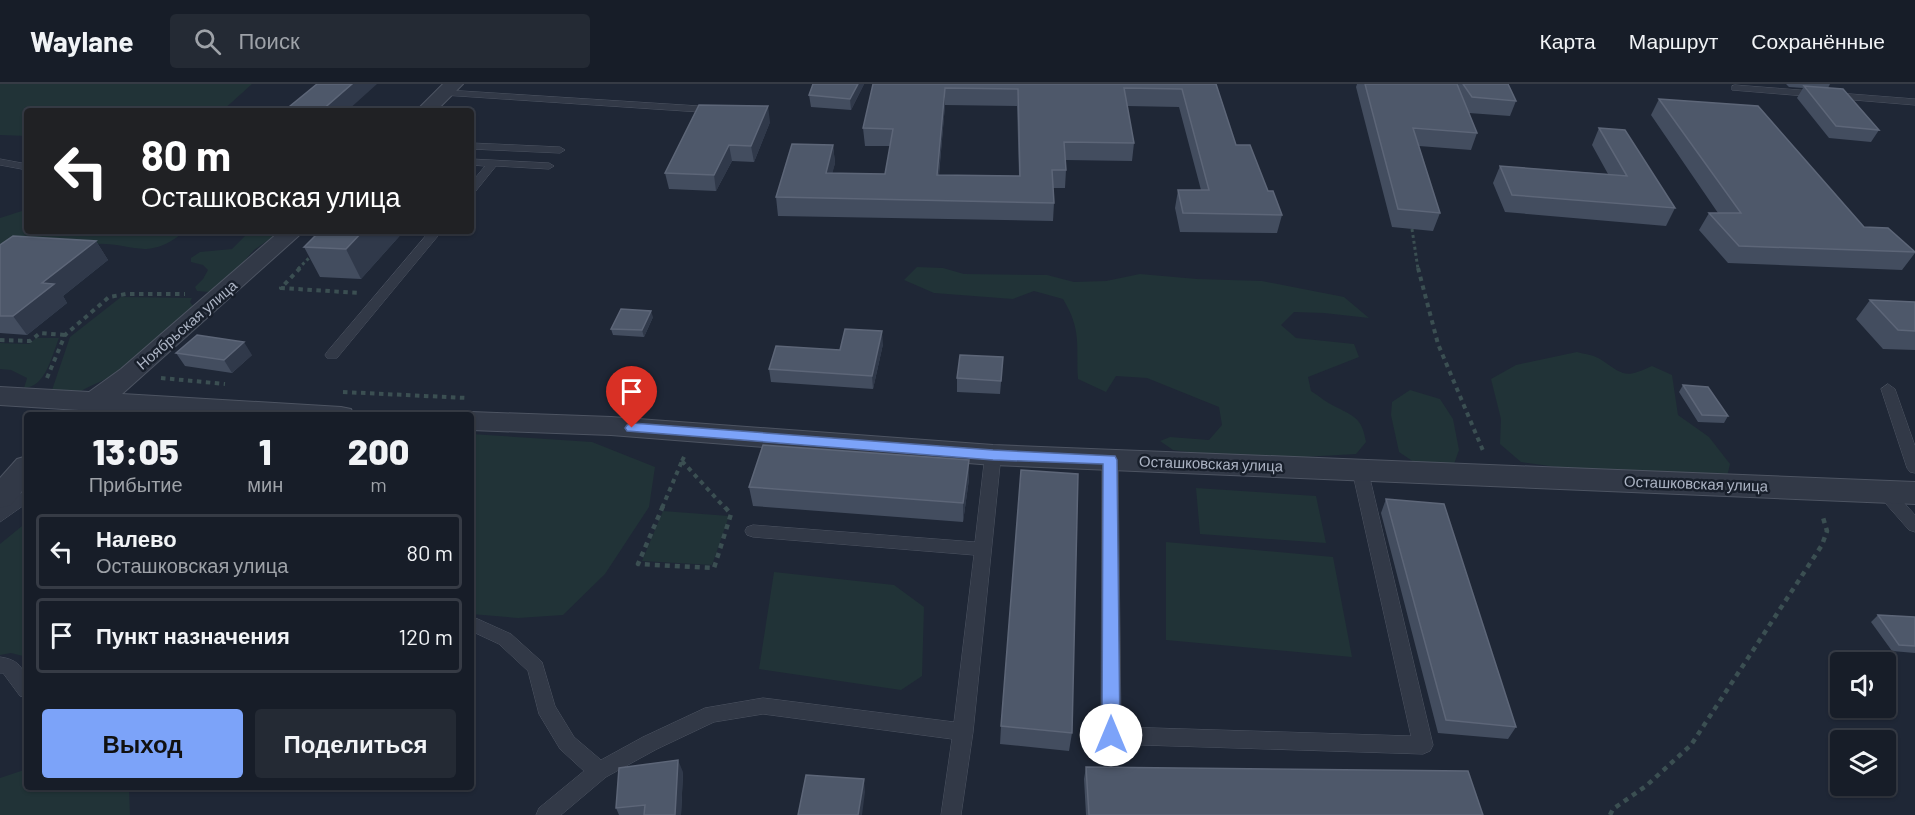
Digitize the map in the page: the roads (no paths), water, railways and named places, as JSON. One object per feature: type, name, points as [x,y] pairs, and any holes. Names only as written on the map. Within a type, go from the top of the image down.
[{"type":"street","points":[[430,108],[457,90]]},
{"type":"street","name":"Ноябрьская улица","points":[[86,409],[130,375],[290,234]]},
{"type":"street","points":[[0,396],[39,399],[86,409],[219,412]]},
{"type":"street","name":"Осташковская улица","points":[[474,421],[611,426],[993,455],[1915,493]]},
{"type":"street","points":[[0,497],[24,469]]},
{"type":"lane","points":[[457,90],[492,84]]},
{"type":"lane","points":[[1735,88],[1915,102]]},
{"type":"lane","points":[[457,90],[726,111]]},
{"type":"lane","points":[[474,146],[560,150]]},
{"type":"lane","points":[[0,162],[24,166]]},
{"type":"lane","points":[[474,162],[549,166]]},
{"type":"lane","points":[[474,185],[493,163]]},
{"type":"lane","points":[[332,355],[434,234]]},
{"type":"lane","points":[[1888,389],[1915,468]]},
{"type":"lane","points":[[951,815],[963,732],[993,455]]},
{"type":"lane","points":[[1110,460],[1111,735],[1423,745],[1360,470]]},
{"type":"lane","points":[[1885,492],[1915,526]]},
{"type":"lane","points":[[0,516],[24,497]]},
{"type":"lane","points":[[753,531],[983,549]]},
{"type":"lane","points":[[474,624],[506,639],[536,667],[546,708],[567,743],[599,771]]},
{"type":"lane","points":[[0,665],[8,666],[24,686]]},
{"type":"lane","points":[[546,815],[599,771],[650,742],[712,714],[764,706],[963,732]]}]
